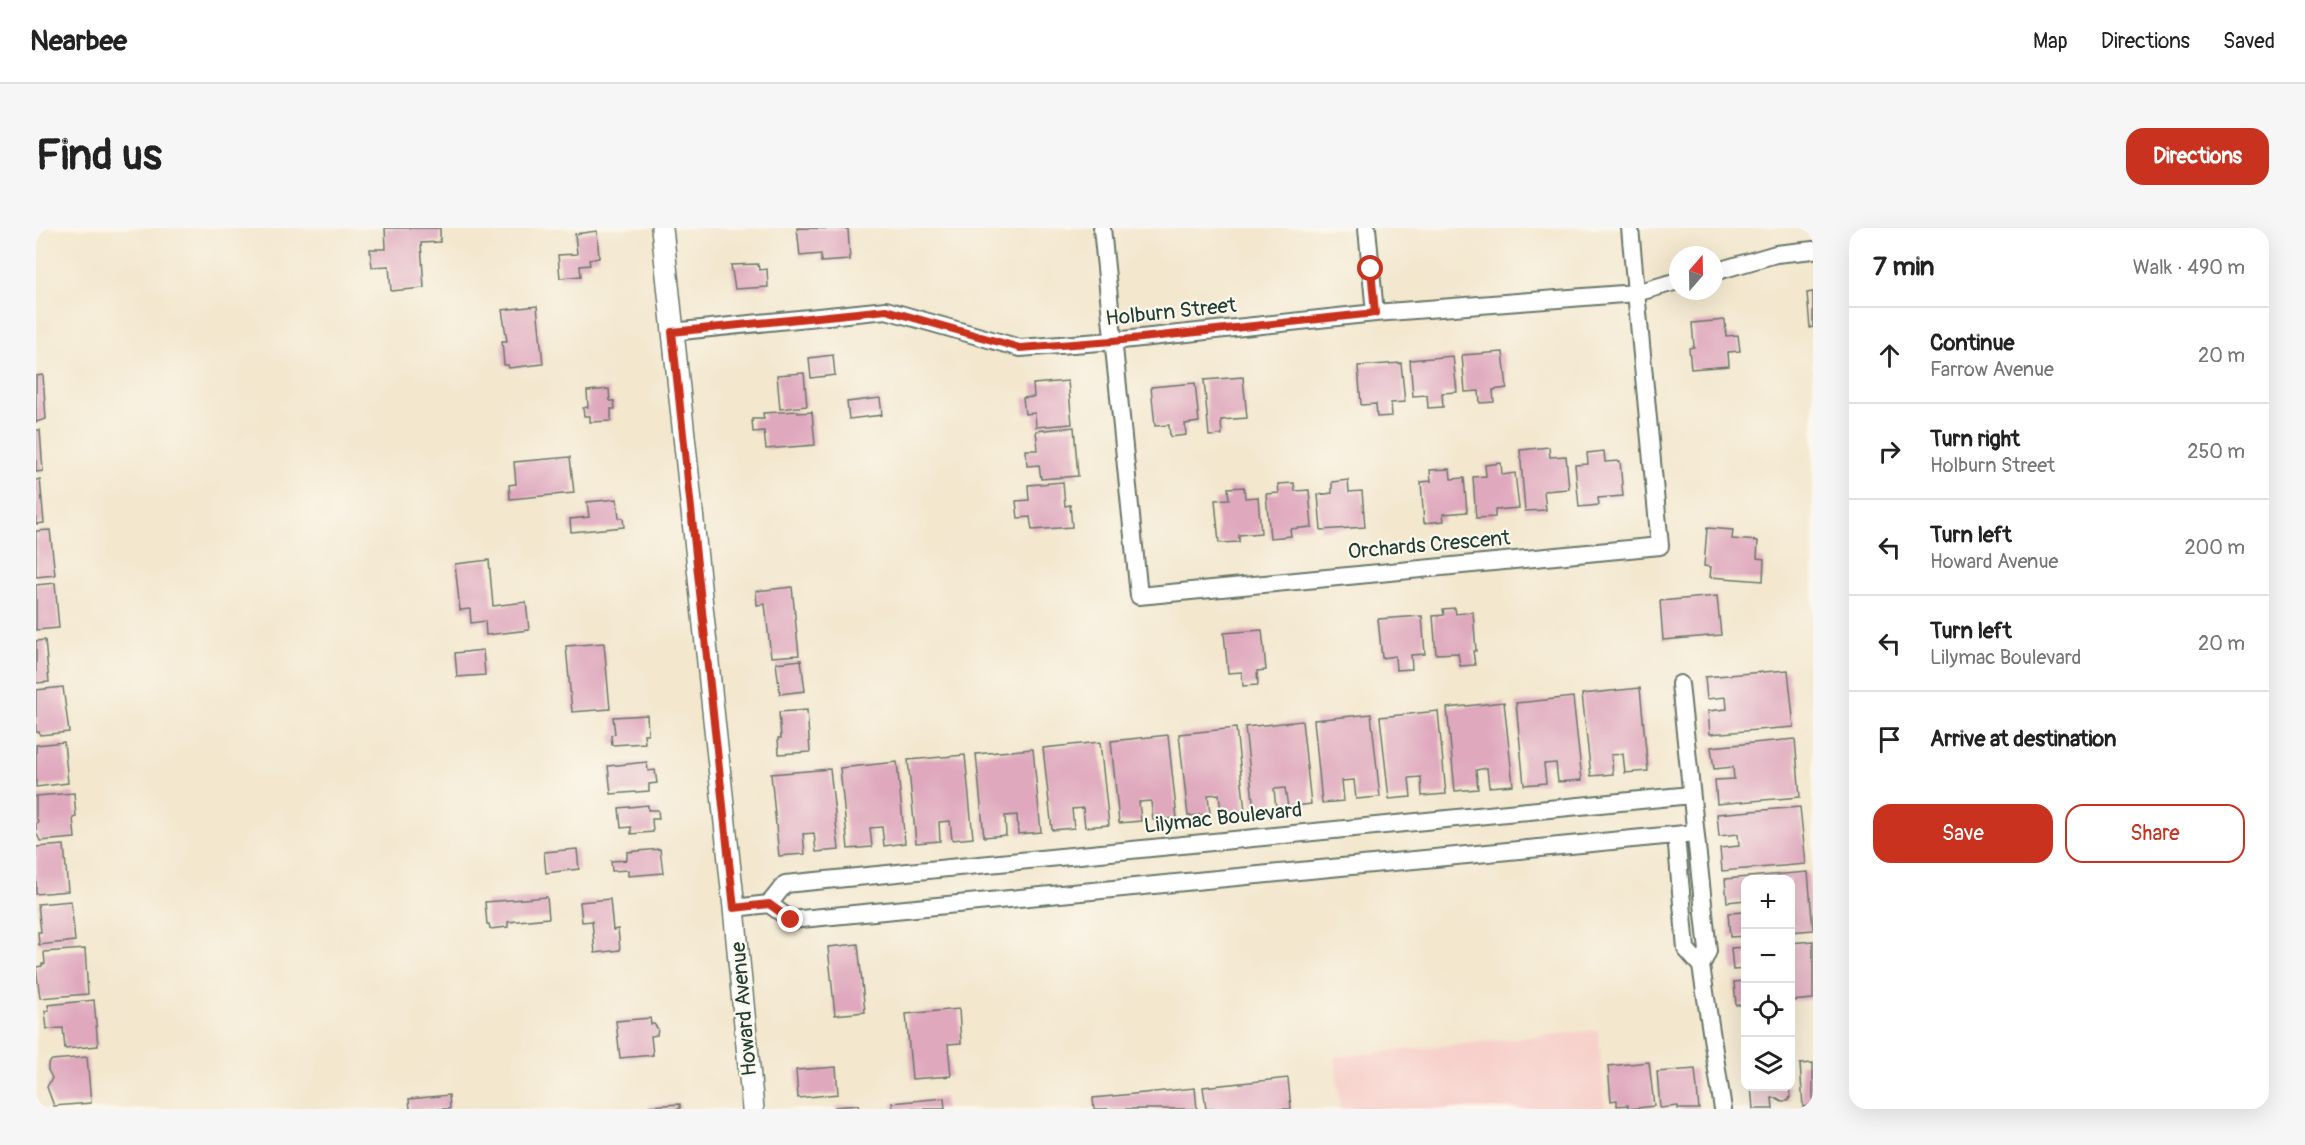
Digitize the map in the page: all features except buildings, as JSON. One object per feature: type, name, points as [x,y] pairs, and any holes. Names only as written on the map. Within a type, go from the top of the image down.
[{"type":"street","name":"Howard Avenue","points":[[662,228],[753,1109]]},
{"type":"street","points":[[1102,228],[1113,341]]},
{"type":"street","points":[[1367,228],[1375,313]]},
{"type":"street","name":"Orchards Crescent","points":[[1113,341],[1139,596],[1660,546],[1630,228]]},
{"type":"street","points":[[1723,269],[1776,254],[1813,250]]},
{"type":"street","name":"Holburn Street","points":[[672,332],[886,310],[1020,348],[1113,341],[1375,313],[1636,293],[1669,284]]},
{"type":"street","points":[[1680,684],[1708,951],[1701,966]]},
{"type":"street","name":"Lilymac Boulevard","points":[[769,904],[785,884],[1691,795]]},
{"type":"street","points":[[734,908],[769,904],[791,920],[1695,833]]},
{"type":"street","points":[[1676,835],[1686,949],[1701,966],[1723,1109]]},
{"type":"shaded area","points":[[1598,1030],[1605,1109],[1340,1109],[1335,1057]]},
{"type":"route","points":[[791,920],[769,904],[734,908],[672,332],[886,310],[1020,348],[1113,341],[1375,313],[1371,269]]}]
